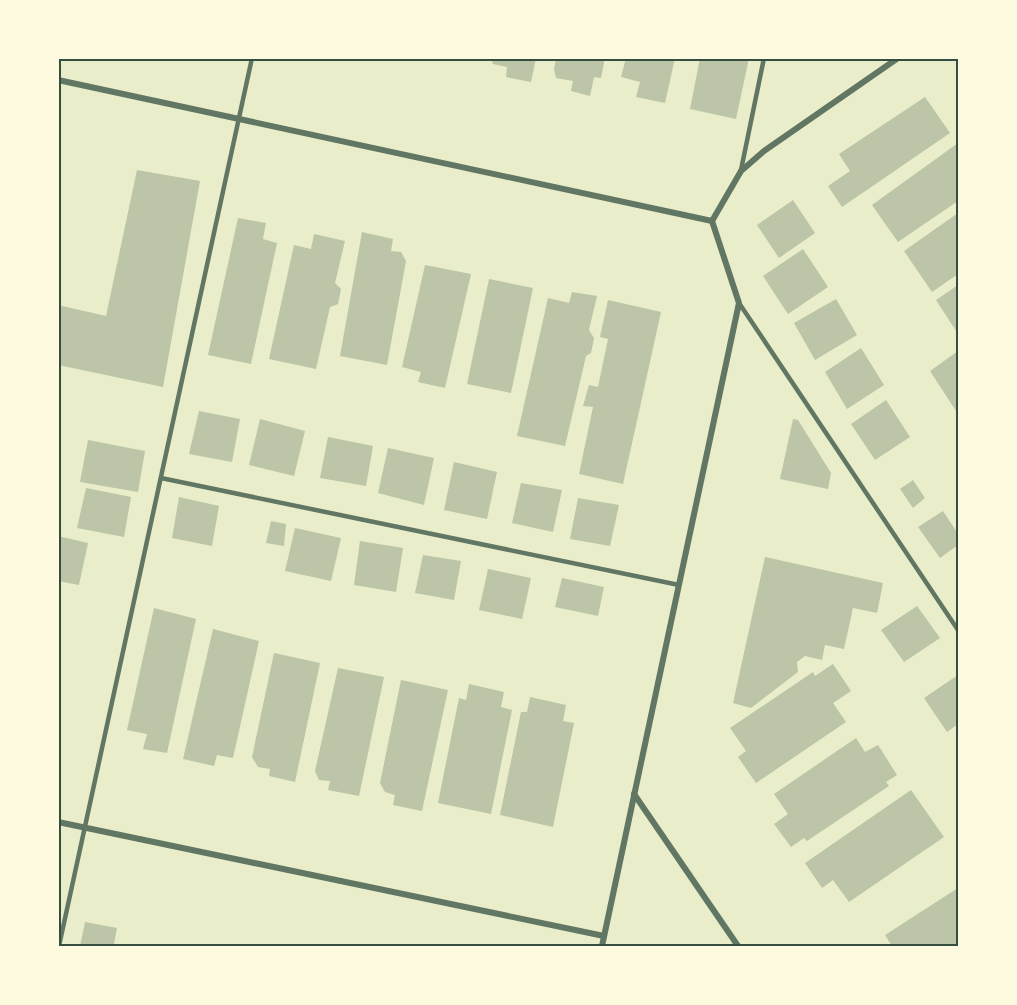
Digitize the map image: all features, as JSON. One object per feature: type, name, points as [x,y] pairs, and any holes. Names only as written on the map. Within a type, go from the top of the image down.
[{"type":"street","points":[[602,946],[739,303],[712,221],[741,171],[764,151],[898,58]]},
{"type":"street","points":[[58,80],[712,221]]},
{"type":"street","points":[[634,794],[738,946]]},
{"type":"street","points":[[58,822],[604,936]]},
{"type":"lane","points":[[60,946],[252,58]]},
{"type":"lane","points":[[741,171],[764,58]]},
{"type":"lane","points":[[739,303],[958,630]]},
{"type":"lane","points":[[161,478],[679,585]]},
{"type":"building","points":[[491,58],[536,58],[531,82],[506,77],[507,67],[493,64]]},
{"type":"building","points":[[556,58],[605,58],[601,78],[594,77],[590,96],[571,91],[573,81],[556,78],[554,69]]},
{"type":"building","points":[[626,58],[675,58],[665,103],[636,97],[640,82],[621,77]]},
{"type":"building","points":[[700,58],[749,58],[736,119],[690,109]]},
{"type":"building","points":[[925,97],[950,133],[842,207],[828,186],[850,171],[839,154]]},
{"type":"building","points":[[958,143],[958,201],[898,242],[872,205]]},
{"type":"building","points":[[137,170],[200,181],[163,387],[58,365],[58,305],[106,316]]},
{"type":"building","points":[[793,200],[815,233],[779,258],[757,225]]},
{"type":"building","points":[[958,213],[958,274],[932,292],[904,251]]},
{"type":"building","points":[[238,218],[266,223],[263,239],[277,243],[251,364],[208,355]]},
{"type":"building","points":[[362,232],[393,239],[391,251],[401,252],[406,261],[387,365],[340,356]]},
{"type":"building","points":[[314,234],[345,241],[335,283],[341,289],[338,304],[330,307],[316,369],[269,359],[294,245],[311,249]]},
{"type":"building","points":[[803,249],[828,287],[788,314],[763,276]]},
{"type":"building","points":[[425,265],[471,274],[445,388],[418,382],[421,372],[402,367]]},
{"type":"building","points":[[489,279],[533,288],[511,393],[467,384]]},
{"type":"building","points":[[958,285],[958,334],[936,300]]},
{"type":"building","points":[[572,292],[597,296],[589,330],[594,338],[591,353],[586,356],[565,446],[517,436],[548,298],[569,303]]},
{"type":"building","points":[[836,299],[857,335],[815,360],[794,323]]},
{"type":"building","points":[[608,300],[661,312],[623,484],[579,474],[593,407],[583,406],[589,385],[598,387],[608,339],[600,337]]},
{"type":"building","points":[[861,348],[884,385],[847,409],[825,372]]},
{"type":"building","points":[[958,351],[958,414],[930,371]]},
{"type":"building","points":[[886,400],[910,437],[875,460],[851,424]]},
{"type":"building","points":[[199,411],[240,419],[232,462],[189,454]]},
{"type":"building","points":[[260,419],[305,431],[294,476],[249,465]]},
{"type":"building","points":[[793,419],[798,420],[831,473],[828,489],[780,479]]},
{"type":"building","points":[[328,437],[373,446],[366,486],[320,478]]},
{"type":"building","points":[[88,440],[145,451],[138,492],[80,482]]},
{"type":"building","points":[[388,448],[434,458],[424,505],[378,493]]},
{"type":"building","points":[[454,462],[497,472],[487,519],[444,510]]},
{"type":"building","points":[[913,480],[925,498],[913,508],[900,489]]},
{"type":"building","points":[[521,483],[562,490],[553,532],[512,523]]},
{"type":"building","points":[[86,488],[131,497],[124,537],[77,528]]},
{"type":"building","points":[[179,497],[219,506],[212,546],[172,538]]},
{"type":"building","points":[[578,498],[619,505],[610,546],[570,539]]},
{"type":"building","points":[[943,511],[958,534],[958,545],[940,558],[918,527]]},
{"type":"building","points":[[271,521],[286,524],[284,546],[266,543]]},
{"type":"building","points":[[295,528],[341,538],[331,581],[285,571]]},
{"type":"building","points":[[58,536],[88,543],[79,585],[58,581]]},
{"type":"building","points":[[360,541],[403,548],[396,592],[354,585]]},
{"type":"building","points":[[423,555],[461,561],[454,600],[415,593]]},
{"type":"building","points":[[765,557],[883,583],[877,613],[853,608],[844,649],[825,645],[822,660],[805,656],[797,662],[798,672],[751,708],[733,703]]},
{"type":"building","points":[[488,569],[531,578],[522,619],[479,610]]},
{"type":"building","points":[[562,578],[604,587],[598,616],[555,607]]},
{"type":"building","points":[[917,606],[940,638],[904,662],[881,630]]},
{"type":"building","points":[[154,608],[196,619],[167,753],[143,749],[147,734],[127,730]]},
{"type":"building","points":[[213,629],[259,641],[233,758],[217,755],[214,766],[183,759]]},
{"type":"building","points":[[274,653],[320,663],[295,782],[269,776],[270,769],[258,767],[252,757]]},
{"type":"building","points":[[833,664],[851,691],[833,703],[846,722],[756,783],[738,757],[746,751],[730,728],[813,672],[815,676]]},
{"type":"building","points":[[338,668],[384,677],[359,796],[328,790],[330,781],[319,780],[315,771]]},
{"type":"building","points":[[958,675],[958,724],[947,732],[924,698]]},
{"type":"building","points":[[401,680],[448,690],[422,811],[393,805],[395,795],[385,792],[380,783]]},
{"type":"building","points":[[469,684],[504,692],[501,707],[512,710],[491,814],[438,803],[459,698],[466,700]]},
{"type":"building","points":[[530,697],[566,705],[563,721],[574,723],[553,827],[500,815],[521,712],[527,712]]},
{"type":"building","points":[[856,738],[865,752],[878,745],[897,775],[886,782],[889,786],[807,841],[804,838],[791,847],[774,824],[788,814],[774,794]]},
{"type":"building","points":[[911,790],[944,837],[849,902],[833,880],[822,888],[805,863]]},
{"type":"building","points":[[958,888],[958,946],[892,946],[885,935]]},
{"type":"building","points":[[85,922],[117,928],[114,944],[118,946],[80,946]]}]
